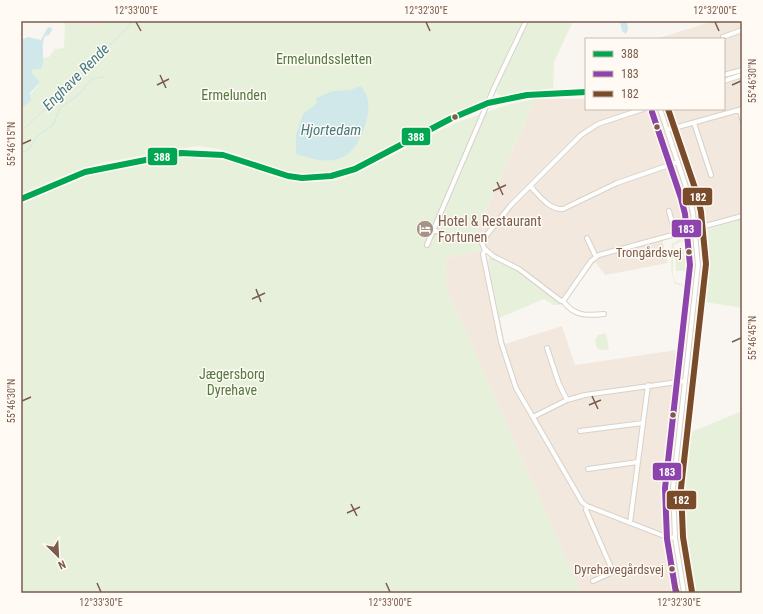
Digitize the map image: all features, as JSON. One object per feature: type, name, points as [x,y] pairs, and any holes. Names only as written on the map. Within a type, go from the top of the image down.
[{"type":"street","points":[[427,245],[488,104],[526,21]]},
{"type":"street","points":[[723,37],[742,30]]},
{"type":"street","points":[[725,75],[742,70]]},
{"type":"street","points":[[725,81],[742,75]]},
{"type":"street","points":[[21,199],[67,179],[103,167],[188,152],[209,152],[240,159],[265,170],[288,176],[302,178],[331,176],[355,169],[450,119],[488,104],[510,97],[585,93]]},
{"type":"street","points":[[434,230],[447,236],[480,238],[488,234],[530,186],[581,135],[590,128],[640,110]]},
{"type":"street","points":[[660,110],[689,196],[695,228],[697,284],[674,470],[674,538],[684,593]]},
{"type":"street","points":[[667,130],[741,110],[742,119]]},
{"type":"street","points":[[694,123],[711,175]]},
{"type":"street","points":[[530,186],[549,205],[555,208],[563,209],[618,183],[678,162]]},
{"type":"street","points":[[669,211],[675,233]]},
{"type":"street","points":[[563,301],[596,257],[604,253],[742,216]]},
{"type":"street","points":[[480,238],[485,250],[492,256],[519,269],[580,315],[604,314]]},
{"type":"street","points":[[587,238],[596,257]]},
{"type":"street","points":[[485,250],[484,254],[501,342],[516,388],[582,502],[587,506],[630,523],[664,536],[674,538]]},
{"type":"street","points":[[547,348],[556,378],[567,400]]},
{"type":"street","points":[[533,417],[567,400],[584,395],[685,381]]},
{"type":"street","points":[[630,523],[648,385]]},
{"type":"street","points":[[580,432],[643,423]]},
{"type":"street","points":[[588,470],[638,462]]},
{"type":"street","points":[[587,506],[586,510],[613,572],[593,581]]},
{"type":"shaded area","points":[[64,21],[106,21],[100,26],[65,25]]},
{"type":"shaded area","points":[[714,21],[742,21],[742,219],[662,239],[668,263],[605,275],[595,262],[563,305],[514,268],[490,257],[475,235],[535,99],[585,99],[585,110],[725,110],[725,38],[659,38]]},
{"type":"shaded area","points":[[480,250],[488,260],[505,344],[562,326],[575,365],[684,349],[670,481],[669,530],[679,593],[581,593],[447,289],[445,259]]},
{"type":"green space","name":"Ermelunden","points":[[106,21],[523,21],[485,100],[457,111],[350,167],[315,174],[296,173],[275,169],[240,155],[214,148],[197,146],[101,163],[76,171],[21,194],[21,108],[40,82],[31,72],[43,65],[42,58],[49,57],[55,49],[64,48],[65,25],[100,26]]},
{"type":"green space","points":[[529,21],[573,21],[554,62],[553,88],[502,96],[496,91]]},
{"type":"green space","name":"Jægersborg Dyrehave","points":[[535,99],[475,234],[485,249],[445,259],[447,289],[581,593],[21,593],[21,204],[88,176],[184,155],[209,154],[232,160],[269,175],[293,181],[316,182],[338,180],[360,172],[455,123],[510,104]]},
{"type":"green space","points":[[742,219],[742,308],[700,301],[703,245],[701,231]]},
{"type":"green space","points":[[680,239],[687,241],[690,250],[690,278],[688,282],[682,286],[674,283],[671,268],[672,244]],"holes":[[[681,241],[688,246],[688,277],[686,282],[681,284],[675,282],[673,277],[673,254],[675,255],[676,271],[685,271],[687,269],[685,249],[673,252],[674,245]]]},
{"type":"green space","points":[[490,257],[514,268],[563,305],[554,305],[544,299],[499,318],[488,260]]},
{"type":"green space","points":[[606,333],[609,349],[602,350],[597,348],[595,341],[598,335]]},
{"type":"green space","points":[[742,411],[742,593],[691,593],[682,554],[679,514],[680,474],[684,435]]},
{"type":"water","points":[[620,21],[627,21],[628,30],[626,34],[622,31]]},
{"type":"water","points":[[48,27],[52,28],[52,30],[49,35],[45,36],[41,69],[34,69],[31,72],[40,82],[30,93],[31,101],[21,108],[21,40],[28,37],[41,40]]},
{"type":"water","name":"Hjortedam","points":[[361,86],[367,97],[368,113],[363,132],[354,148],[348,154],[335,160],[318,160],[296,154],[296,135],[303,114],[317,103],[316,98],[333,91],[350,90]]},
{"type":"waterway","name":"Enghave Rende","points":[[21,132],[128,27],[132,21]]},
{"type":"waterway","points":[[21,153],[30,148],[36,137],[53,125],[60,108],[77,96],[92,79],[103,77]]},
{"type":"transit line","name":"388","points":[[21,199],[85,172],[181,153],[223,155],[288,176],[302,178],[331,176],[355,169],[450,119],[488,103],[527,95],[585,92]]},
{"type":"transit line","name":"182","points":[[668,110],[697,194],[701,212],[706,264],[681,488],[683,537],[692,592]]},
{"type":"transit line","name":"183","points":[[652,112],[685,214],[690,265],[665,488],[667,539],[676,593]]},
{"type":"place","name":"Hotel & Restaurant Fortunen","points":[[425,229]]},
{"type":"place","name":"Trongårdsvej","points":[[689,252]]},
{"type":"place","name":"Dyrehavegårdsvej","points":[[672,569]]},
{"type":"park label","name":"Ermelundssletten","points":[[324,59]]}]
